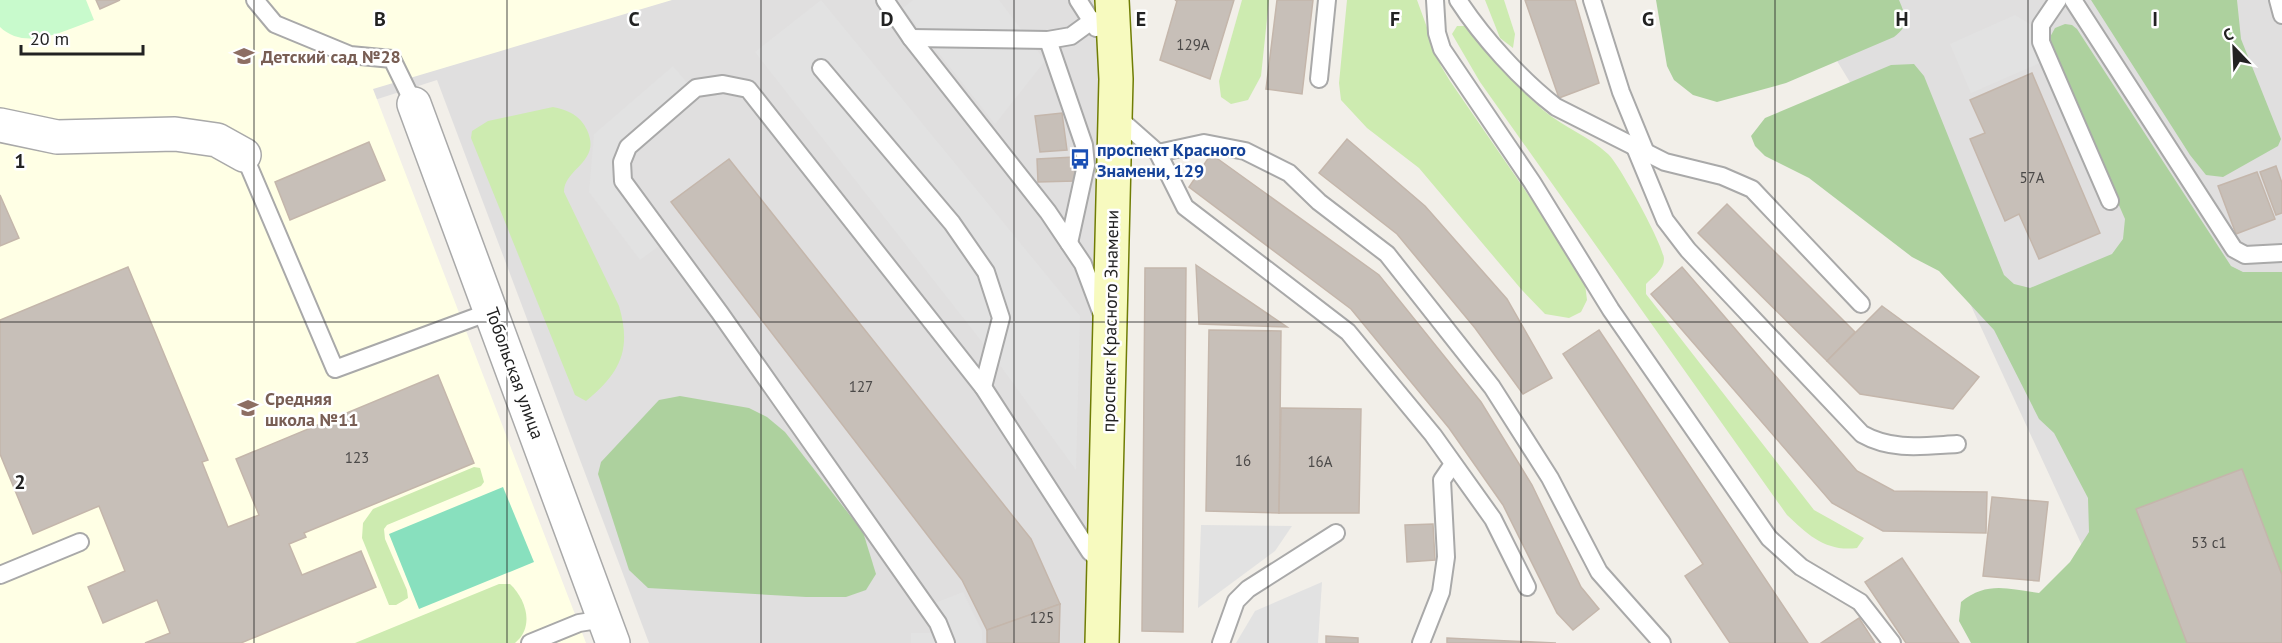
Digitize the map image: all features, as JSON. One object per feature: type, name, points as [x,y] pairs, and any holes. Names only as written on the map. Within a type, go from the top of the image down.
[{"type":"main road","name":"проспект Красного Знамени","points":[[1102,10],[1116,79],[1102,643]]},
{"type":"street","name":"Тобольская улица","points":[[414,104],[608,631]]},
{"type":"street","points":[[0,125],[57,137],[175,134],[217,140],[244,155]]},
{"type":"lane","points":[[255,0],[274,24],[350,55],[392,59],[414,104]]},
{"type":"lane","points":[[911,38],[1048,40],[1071,36],[1102,10],[1078,0]]},
{"type":"lane","points":[[1319,79],[1327,0]]},
{"type":"lane","points":[[1434,0],[1437,33],[1442,49],[1532,182],[1611,310],[1769,538],[1801,567],[1860,602],[1892,643]]},
{"type":"lane","points":[[1458,0],[1472,21],[1542,96],[1556,107],[1665,162],[1722,176],[1752,189],[1860,304]]},
{"type":"lane","points":[[1592,0],[1665,220],[1688,250],[1862,434],[1876,442],[1894,447],[1957,444]]},
{"type":"lane","points":[[2058,0],[2042,26],[2041,42],[2110,201]]},
{"type":"lane","points":[[2073,0],[2234,249],[2244,255],[2282,253]]},
{"type":"lane","points":[[2278,0],[2282,15]]},
{"type":"lane","points":[[890,2],[911,38],[1048,212],[1083,264],[1109,338]]},
{"type":"lane","points":[[1048,40],[1084,145],[1086,165],[1069,243]]},
{"type":"lane","points":[[821,68],[952,223],[986,272],[1001,318],[983,387]]},
{"type":"lane","points":[[945,643],[938,624],[918,594],[720,313],[623,181],[622,162],[628,147],[696,88],[723,84],[748,89],[983,387],[1090,552],[1104,566]]},
{"type":"lane","points":[[1115,115],[1158,153],[1185,207],[1348,332],[1434,435],[1493,519],[1527,587]]},
{"type":"lane","points":[[1158,153],[1204,143],[1245,151],[1288,174],[1319,202],[1387,254],[1492,387],[1550,478],[1599,572],[1662,643]]},
{"type":"lane","points":[[244,155],[335,369],[492,311]]},
{"type":"lane","points":[[1421,643],[1441,592],[1446,557],[1442,480],[1453,464]]},
{"type":"lane","points":[[1221,643],[1236,601],[1248,589],[1336,532]]},
{"type":"lane","points":[[0,575],[80,542]]},
{"type":"lane","points":[[530,643],[579,623],[608,631]]},
{"type":"shaded area","points":[[0,0],[1104,0],[1094,643],[649,643],[437,80],[259,137]]},
{"type":"shaded area","name":"Средняя школа №11","points":[[0,0],[672,0],[373,89],[586,643],[0,643]]},
{"type":"shaded area","points":[[821,0],[1080,316],[1076,470],[997,361],[755,52]]},
{"type":"shaded area","points":[[913,0],[999,0],[1045,61],[995,124],[903,8]]},
{"type":"shaded area","points":[[1800,0],[2282,0],[2282,643],[2127,643],[1924,204]]},
{"type":"shaded area","points":[[2015,15],[2030,24],[2040,63],[1971,93],[1950,44]]},
{"type":"shaded area","points":[[673,66],[690,86],[617,150],[615,183],[662,244],[640,260],[589,192],[594,134]]},
{"type":"shaded area","points":[[1201,525],[1292,526],[1275,551],[1198,608]]},
{"type":"shaded area","points":[[1322,582],[1318,643],[1236,643],[1255,611]]},
{"type":"shaded area","points":[[963,592],[982,631],[982,643],[952,643],[935,603]]},
{"type":"shaded area","points":[[911,633],[936,633],[939,643],[911,643]]},
{"type":"green space","points":[[0,0],[86,0],[94,20],[46,37],[22,38],[0,27]]},
{"type":"green space","points":[[1242,0],[1269,0],[1261,76],[1248,100],[1231,104],[1221,97],[1219,81]]},
{"type":"green space","points":[[1347,0],[1417,0],[1441,66],[1450,81],[1584,276],[1587,300],[1581,312],[1569,318],[1545,314],[1521,289],[1419,168],[1367,128],[1341,100],[1339,83]]},
{"type":"green space","points":[[1485,0],[1504,0],[1515,34],[1513,48],[1500,38]]},
{"type":"green space","points":[[1656,0],[1899,0],[1905,20],[1903,29],[1894,37],[1786,83],[1717,102],[1693,95],[1674,80],[1667,66]]},
{"type":"green space","points":[[2091,0],[2237,0],[2241,39],[2281,139],[2278,146],[2223,177],[2206,175],[2190,155]]},
{"type":"green space","points":[[2065,24],[2077,29],[2231,266],[2243,272],[2282,272],[2282,643],[1971,643],[1959,621],[1961,602],[1971,595],[1989,589],[2039,593],[2070,562],[2089,532],[2088,498],[2054,433],[2039,419],[1994,330],[1939,271],[1912,257],[1809,178],[1765,156],[1755,146],[1751,136],[1765,118],[1891,65],[1914,64],[1924,76],[2004,275],[2014,284],[2030,288],[2112,254],[2123,239],[2125,219],[2055,59],[2049,39],[2055,28]]},
{"type":"green space","points":[[1457,26],[1465,26],[1502,70],[1543,110],[1593,142],[1613,160],[1649,222],[1664,259],[1664,263],[1655,276],[1646,284],[1646,294],[1814,510],[1864,538],[1857,548],[1846,549],[1827,545],[1802,529],[1787,515],[1480,82],[1452,34]]},
{"type":"green space","points":[[553,107],[573,114],[587,130],[590,150],[570,177],[564,192],[619,306],[623,322],[623,348],[620,360],[607,381],[586,401],[575,395],[471,138],[472,131],[488,121]]},
{"type":"green space","points":[[680,396],[749,408],[767,417],[785,432],[863,532],[876,574],[866,590],[846,597],[806,597],[648,588],[629,570],[598,474],[601,462],[659,400]]},
{"type":"green space","points":[[474,467],[480,468],[484,482],[481,486],[387,525],[384,529],[385,539],[407,590],[408,598],[396,605],[389,605],[362,538],[363,523],[373,509]]},
{"type":"green space","points":[[503,487],[534,562],[419,609],[389,534]]},
{"type":"green space","points":[[499,584],[510,584],[524,605],[525,629],[515,643],[355,643]]},
{"type":"building","points":[[96,0],[120,0],[100,9]]},
{"type":"building","points":[[1175,0],[1234,0],[1210,79],[1160,60],[1177,1]]},
{"type":"building","points":[[1277,0],[1313,0],[1302,94],[1266,89]]},
{"type":"building","points":[[1525,0],[1575,0],[1599,83],[1559,98]]},
{"type":"building","points":[[2032,73],[2100,233],[2039,259],[2019,214],[2005,221],[1970,139],[1985,133],[1970,100]]},
{"type":"building","points":[[1062,113],[1067,150],[1040,152],[1035,116]]},
{"type":"building","points":[[1347,139],[1425,206],[1507,299],[1552,378],[1523,394],[1475,328],[1397,234],[1319,173]]},
{"type":"building","points":[[369,142],[385,180],[290,220],[275,182]]},
{"type":"building","points":[[1211,154],[1379,275],[1481,402],[1532,485],[1581,587],[1599,609],[1573,630],[1557,613],[1503,505],[1449,428],[1351,309],[1189,187]]},
{"type":"building","points":[[1074,157],[1075,181],[1038,182],[1037,159]]},
{"type":"building","points":[[729,159],[1031,539],[1060,604],[987,630],[962,580],[671,202]]},
{"type":"building","points":[[2276,166],[2282,183],[2282,213],[2276,215],[2260,172]]},
{"type":"building","points":[[2257,172],[2275,219],[2236,234],[2218,186]]},
{"type":"building","points":[[0,195],[19,238],[0,246]]},
{"type":"building","points":[[1727,204],[1855,332],[1827,361],[1698,233]]},
{"type":"building","points":[[1196,265],[1287,327],[1199,324]]},
{"type":"building","points":[[128,267],[208,460],[202,462],[228,527],[259,515],[236,459],[438,375],[474,463],[304,533],[306,537],[289,544],[302,575],[361,551],[376,587],[241,643],[145,643],[170,633],[157,600],[103,623],[88,587],[125,571],[99,506],[33,534],[0,454],[0,320]]},
{"type":"building","points":[[1682,267],[1857,471],[1894,491],[1987,492],[1986,533],[1883,531],[1832,503],[1651,294]]},
{"type":"building","points":[[1145,268],[1186,268],[1183,632],[1142,631]]},
{"type":"building","points":[[1882,306],[1979,377],[1953,409],[1860,394],[1827,361]]},
{"type":"building","points":[[1209,330],[1281,331],[1279,513],[1206,511]]},
{"type":"building","points":[[1599,330],[1808,643],[1730,643],[1685,576],[1703,564],[1563,354]]},
{"type":"building","points":[[1281,408],[1361,409],[1359,513],[1279,513]]},
{"type":"building","points":[[2242,469],[2282,575],[2282,643],[2187,643],[2136,509]]},
{"type":"building","points":[[1992,497],[2048,502],[2039,581],[1983,576]]},
{"type":"building","points":[[1433,524],[1435,560],[1407,562],[1405,525]]},
{"type":"building","points":[[1902,558],[1959,643],[1906,643],[1865,582]]},
{"type":"building","points":[[1060,604],[1059,643],[987,643],[987,630]]},
{"type":"building","points":[[1859,618],[1875,643],[1821,643]]},
{"type":"building","points":[[1326,636],[1358,638],[1358,643],[1326,643]]},
{"type":"building","points":[[1447,638],[1487,640],[1556,643],[1447,643]]},
{"type":"place","name":"Детский сад №28","points":[[244,56]]},
{"type":"place","name":"проспект Красного Знамени, 129","points":[[1080,159]]},
{"type":"place","name":"Средняя школа №11","points":[[248,408]]}]
